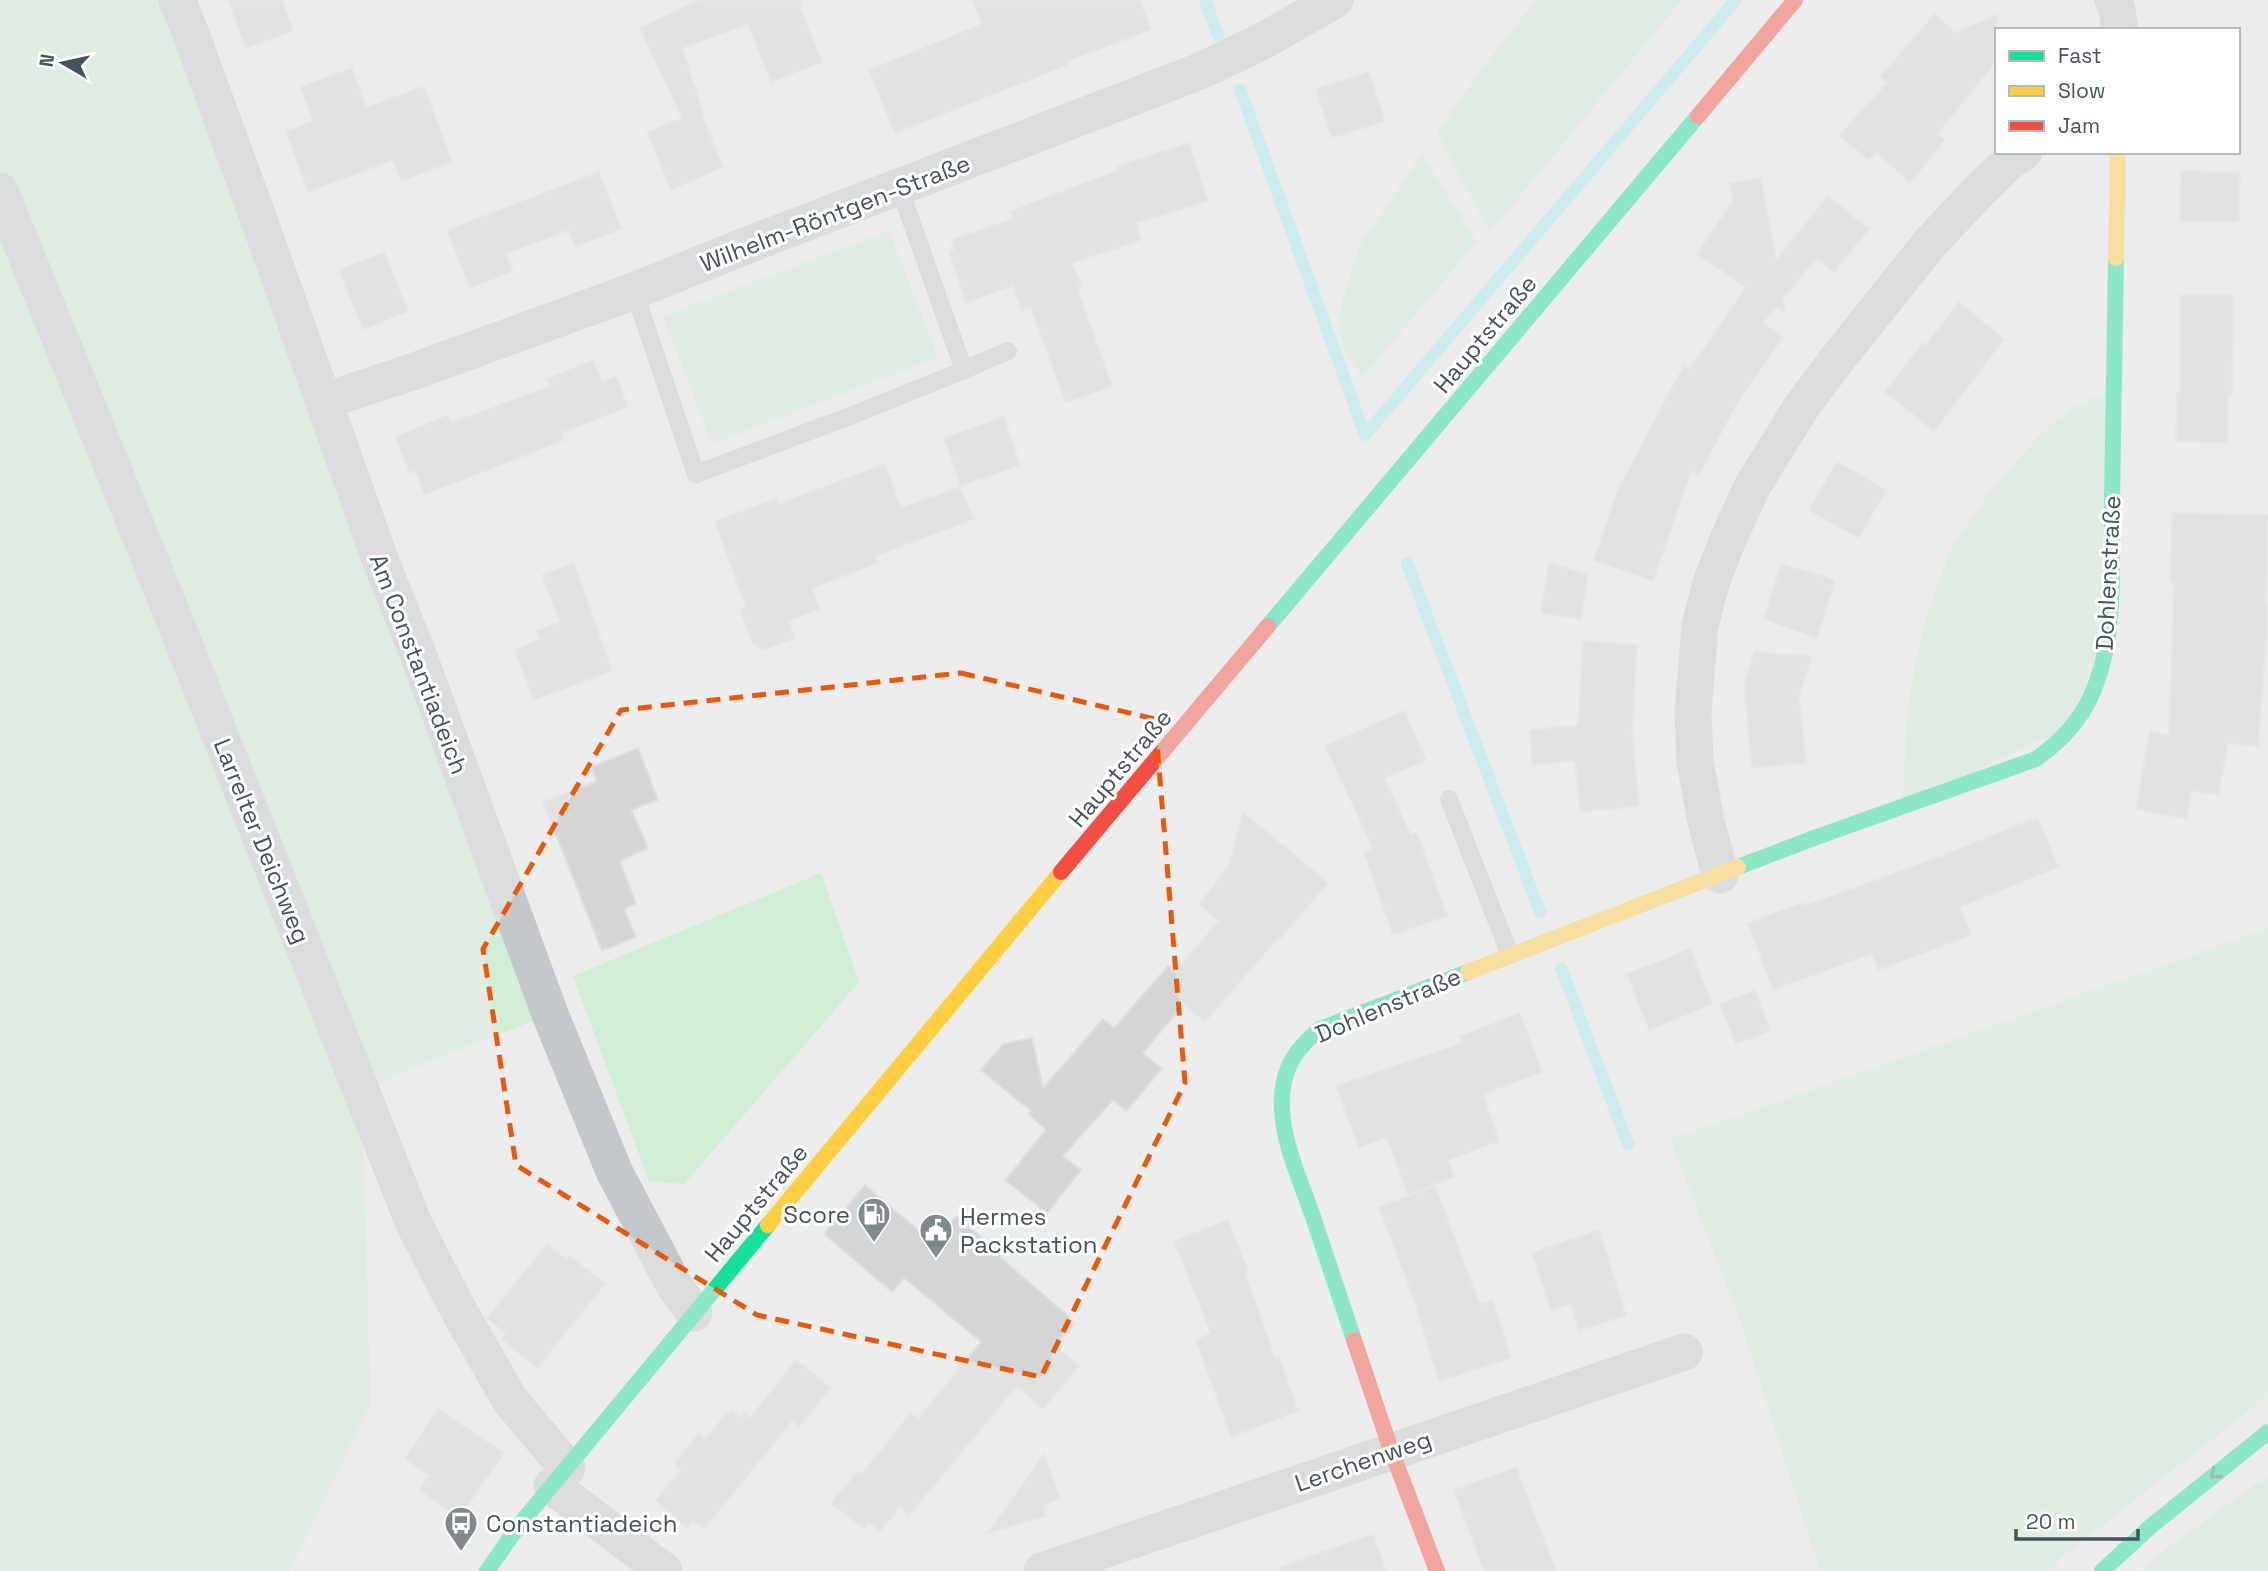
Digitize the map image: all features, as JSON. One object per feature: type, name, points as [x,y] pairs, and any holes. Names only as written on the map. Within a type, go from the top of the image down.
[{"type":"street","name":"Am Constantiadeich","points":[[177,0],[376,550],[425,674],[550,1014],[614,1171],[674,1285],[694,1312]]},
{"type":"street","name":"Wilhelm-Röntgen-Straße","points":[[324,401],[634,291],[1198,72],[1261,42],[1335,0]]},
{"type":"street","name":"Hauptstraße","points":[[487,1571],[520,1524],[694,1312],[1795,0]]},
{"type":"street","points":[[2113,0],[2120,28]]},
{"type":"street","points":[[1720,875],[1695,762],[1693,712],[1700,625],[1712,580],[1752,487],[1800,409],[1930,243],[1980,190],[2021,154]]},
{"type":"street","name":"Dohlenstraße","points":[[1437,1571],[1391,1450],[1290,1149],[1282,1119],[1281,1098],[1291,1057],[1305,1040],[1320,1029],[1814,838],[2036,759],[2055,747],[2076,724],[2099,678],[2110,612],[2118,154]]},
{"type":"street","name":"Larrelter Deichweg","points":[[0,191],[414,1224],[459,1311],[510,1400],[560,1477],[664,1571]]},
{"type":"street","name":"Lerchenweg","points":[[1042,1571],[1684,1352]]},
{"type":"street","points":[[2102,1571],[2150,1527],[2268,1432]]},
{"type":"lane","points":[[899,187],[964,369]]},
{"type":"lane","points":[[634,291],[696,474],[858,413],[1008,351]]},
{"type":"lane","points":[[1449,799],[1510,955]]},
{"type":"highlighted area","points":[[961,673],[1155,719],[1185,1083],[1041,1377],[757,1315],[516,1165],[483,949],[621,710]]},
{"type":"green space","points":[[0,0],[177,0],[550,1014],[361,1090],[371,1403],[290,1571],[0,1571]]},
{"type":"green space","points":[[1536,0],[1682,0],[1490,233],[1437,133],[1479,72]]},
{"type":"green space","points":[[1422,154],[1477,242],[1362,378],[1344,349],[1339,329],[1342,302],[1360,245]]},
{"type":"green space","points":[[889,230],[938,358],[712,444],[663,316]]},
{"type":"green space","points":[[2114,389],[2110,612],[2076,724],[1902,806],[1908,707],[1915,667],[1924,624],[1951,548],[1988,494],[2036,439],[2074,407]]},
{"type":"green space","points":[[821,873],[859,982],[684,1184],[649,1181],[573,976]]},
{"type":"green space","points":[[2268,928],[2268,1392],[2251,1409],[2061,1558],[2052,1571],[1820,1571],[1742,1326],[1670,1139]]},
{"type":"green space","points":[[2268,1475],[2268,1571],[2142,1571],[2159,1554]]},
{"type":"building","points":[[228,0],[282,0],[293,31],[246,48]]},
{"type":"building","points":[[699,0],[801,0],[802,4],[799,5],[822,62],[771,82],[748,24],[682,48],[704,115],[702,116],[723,167],[671,190],[647,132],[682,118],[640,28]]},
{"type":"building","points":[[972,0],[1140,0],[1151,30],[1067,61],[1068,65],[895,133],[869,70],[982,24]]},
{"type":"building","points":[[1935,14],[1955,33],[1997,15],[1995,62],[1937,134],[1945,140],[1910,183],[1877,152],[1869,160],[1839,136],[1887,83],[1880,77]]},
{"type":"building","points":[[352,68],[366,108],[424,86],[452,162],[401,181],[393,160],[308,192],[286,131],[313,121],[301,87]]},
{"type":"building","points":[[1369,72],[1385,121],[1332,138],[1316,89]]},
{"type":"building","points":[[1189,143],[1208,201],[1136,223],[1141,240],[1072,263],[1082,287],[1077,288],[1112,386],[1066,403],[1031,308],[1022,311],[1013,285],[966,303],[949,251],[954,250],[951,240],[1013,219],[1011,211],[1119,170],[1118,166]]},
{"type":"building","points":[[2181,171],[2240,172],[2239,222],[2180,221]]},
{"type":"building","points":[[599,172],[621,229],[575,247],[569,230],[506,254],[513,271],[470,288],[447,230]]},
{"type":"building","points":[[1761,178],[1776,260],[1828,196],[1869,229],[1834,272],[1817,258],[1783,298],[1785,313],[1776,307],[1763,323],[1783,337],[1737,403],[1699,475],[1691,471],[1653,581],[1594,560],[1618,490],[1684,365],[1690,369],[1746,287],[1697,254],[1733,201],[1730,183]]},
{"type":"building","points":[[384,252],[408,311],[363,330],[339,270]]},
{"type":"building","points":[[2180,295],[2233,295],[2232,394],[2228,394],[2228,443],[2176,442],[2177,393],[2180,393]]},
{"type":"building","points":[[1959,302],[2004,339],[1934,431],[1885,392]]},
{"type":"building","points":[[593,360],[602,382],[616,376],[628,407],[561,433],[564,440],[424,495],[416,471],[410,473],[395,437],[448,415],[451,423],[550,386],[547,379]]},
{"type":"building","points":[[1004,417],[1020,465],[961,486],[944,438]]},
{"type":"building","points":[[1837,462],[1886,490],[1859,538],[1809,510]]},
{"type":"building","points":[[885,464],[901,508],[960,487],[974,519],[875,556],[878,563],[812,588],[820,609],[789,621],[795,638],[763,650],[752,642],[740,610],[746,608],[715,521],[776,499],[779,504]]},
{"type":"building","points":[[2172,513],[2268,515],[2268,639],[2258,747],[2228,743],[2218,795],[2191,791],[2187,819],[2136,809],[2150,731],[2169,735],[2174,582],[2170,582]]},
{"type":"building","points":[[574,563],[612,671],[534,700],[515,650],[540,639],[536,631],[560,622],[542,575]]},
{"type":"building","points":[[1549,563],[1588,575],[1581,619],[1541,613]]},
{"type":"building","points":[[1781,564],[1835,580],[1817,638],[1764,619]]},
{"type":"building","points":[[1583,641],[1637,645],[1632,732],[1639,806],[1580,812],[1575,761],[1532,765],[1530,730],[1578,725]]},
{"type":"building","points":[[1754,652],[1812,656],[1799,696],[1806,763],[1752,768],[1744,685]]},
{"type":"building","points":[[1404,711],[1426,760],[1384,778],[1411,835],[1417,833],[1447,916],[1393,935],[1364,852],[1373,848],[1325,746]]},
{"type":"building","points":[[638,748],[658,800],[631,810],[648,848],[620,861],[636,904],[624,909],[636,937],[602,951],[543,802],[597,781],[591,767]]},
{"type":"building","points":[[1243,812],[1328,883],[1205,1022],[1184,1004],[1143,1053],[1162,1069],[1126,1111],[1113,1100],[1063,1156],[1081,1170],[1047,1213],[1005,1180],[1046,1130],[1029,1114],[1031,1111],[981,1070],[1003,1044],[1032,1038],[1043,1088],[1103,1019],[1114,1028],[1168,966],[1175,972],[1219,921],[1199,904],[1229,866]]},
{"type":"building","points":[[2038,817],[2058,867],[1960,907],[1971,935],[1878,970],[1872,953],[1773,990],[1748,923],[1804,902],[1805,906],[1942,856]]},
{"type":"building","points":[[1690,949],[1712,1004],[1649,1030],[1627,974]]},
{"type":"building","points":[[1755,990],[1770,1031],[1736,1044],[1720,1004]]},
{"type":"building","points":[[1520,1013],[1542,1072],[1483,1094],[1499,1141],[1448,1160],[1454,1177],[1408,1195],[1387,1137],[1359,1148],[1336,1086],[1463,1043],[1460,1036]]},
{"type":"building","points":[[865,1185],[933,1243],[956,1216],[1076,1323],[1057,1347],[1079,1366],[1043,1409],[1017,1386],[909,1515],[900,1508],[880,1531],[869,1522],[864,1529],[831,1503],[857,1472],[861,1475],[911,1413],[918,1419],[981,1342],[904,1278],[892,1292],[824,1234]]},
{"type":"building","points":[[1435,1186],[1480,1305],[1493,1300],[1511,1358],[1439,1381],[1413,1297],[1379,1207]]},
{"type":"building","points":[[1228,1220],[1248,1271],[1245,1273],[1275,1358],[1279,1357],[1298,1411],[1231,1437],[1196,1340],[1211,1333],[1174,1241]]},
{"type":"building","points":[[1599,1230],[1626,1315],[1579,1331],[1571,1304],[1551,1310],[1532,1253]]},
{"type":"building","points":[[547,1244],[566,1259],[570,1256],[605,1284],[537,1368],[502,1339],[506,1334],[487,1318]]},
{"type":"building","points":[[796,1360],[831,1388],[799,1427],[792,1421],[704,1529],[693,1520],[687,1528],[656,1500],[681,1470],[674,1464],[699,1433],[705,1439],[731,1409],[741,1417],[744,1413],[750,1418]]},
{"type":"building","points":[[438,1409],[504,1453],[459,1517],[419,1490],[429,1475],[405,1459]]},
{"type":"building","points":[[1044,1454],[1060,1498],[1043,1506],[1046,1516],[988,1533]]},
{"type":"building","points":[[1516,1467],[1556,1571],[1484,1571],[1454,1490]]},
{"type":"building","points":[[1373,1534],[1386,1571],[1282,1571],[1281,1567]]},
{"type":"waterway","points":[[1205,0],[1218,35]]},
{"type":"waterway","points":[[1240,89],[1365,435],[1736,0]]},
{"type":"waterway","points":[[1407,563],[1540,912]]},
{"type":"waterway","points":[[1561,968],[1628,1144]]},
{"type":"traffic: fast","points":[[1268,626],[1698,116]]},
{"type":"traffic: fast","points":[[1738,867],[2036,759],[2061,739],[2081,715],[2100,673],[2106,650],[2111,601],[2116,258]]},
{"type":"traffic: fast","points":[[1354,1340],[1289,1150],[1282,1115],[1286,1073],[1298,1052],[1320,1029],[1468,972]]},
{"type":"traffic: fast","points":[[487,1571],[520,1524],[768,1225]]},
{"type":"traffic: fast","points":[[2102,1571],[2150,1527],[2268,1432]]},
{"type":"traffic: slow","points":[[2116,258],[2118,154]]},
{"type":"traffic: slow","points":[[1468,972],[1738,867]]},
{"type":"traffic: slow","points":[[768,1225],[1061,872]]},
{"type":"traffic: jam","points":[[1698,116],[1795,0]]},
{"type":"traffic: jam","points":[[1061,872],[1268,626]]},
{"type":"traffic: jam","points":[[1354,1340],[1391,1450],[1437,1571]]},
{"type":"place","name":"Score","points":[[874,1244]]},
{"type":"place","name":"Hermes Packstation","points":[[936,1260]]},
{"type":"place","name":"Constantiadeich","points":[[461,1553]]}]
